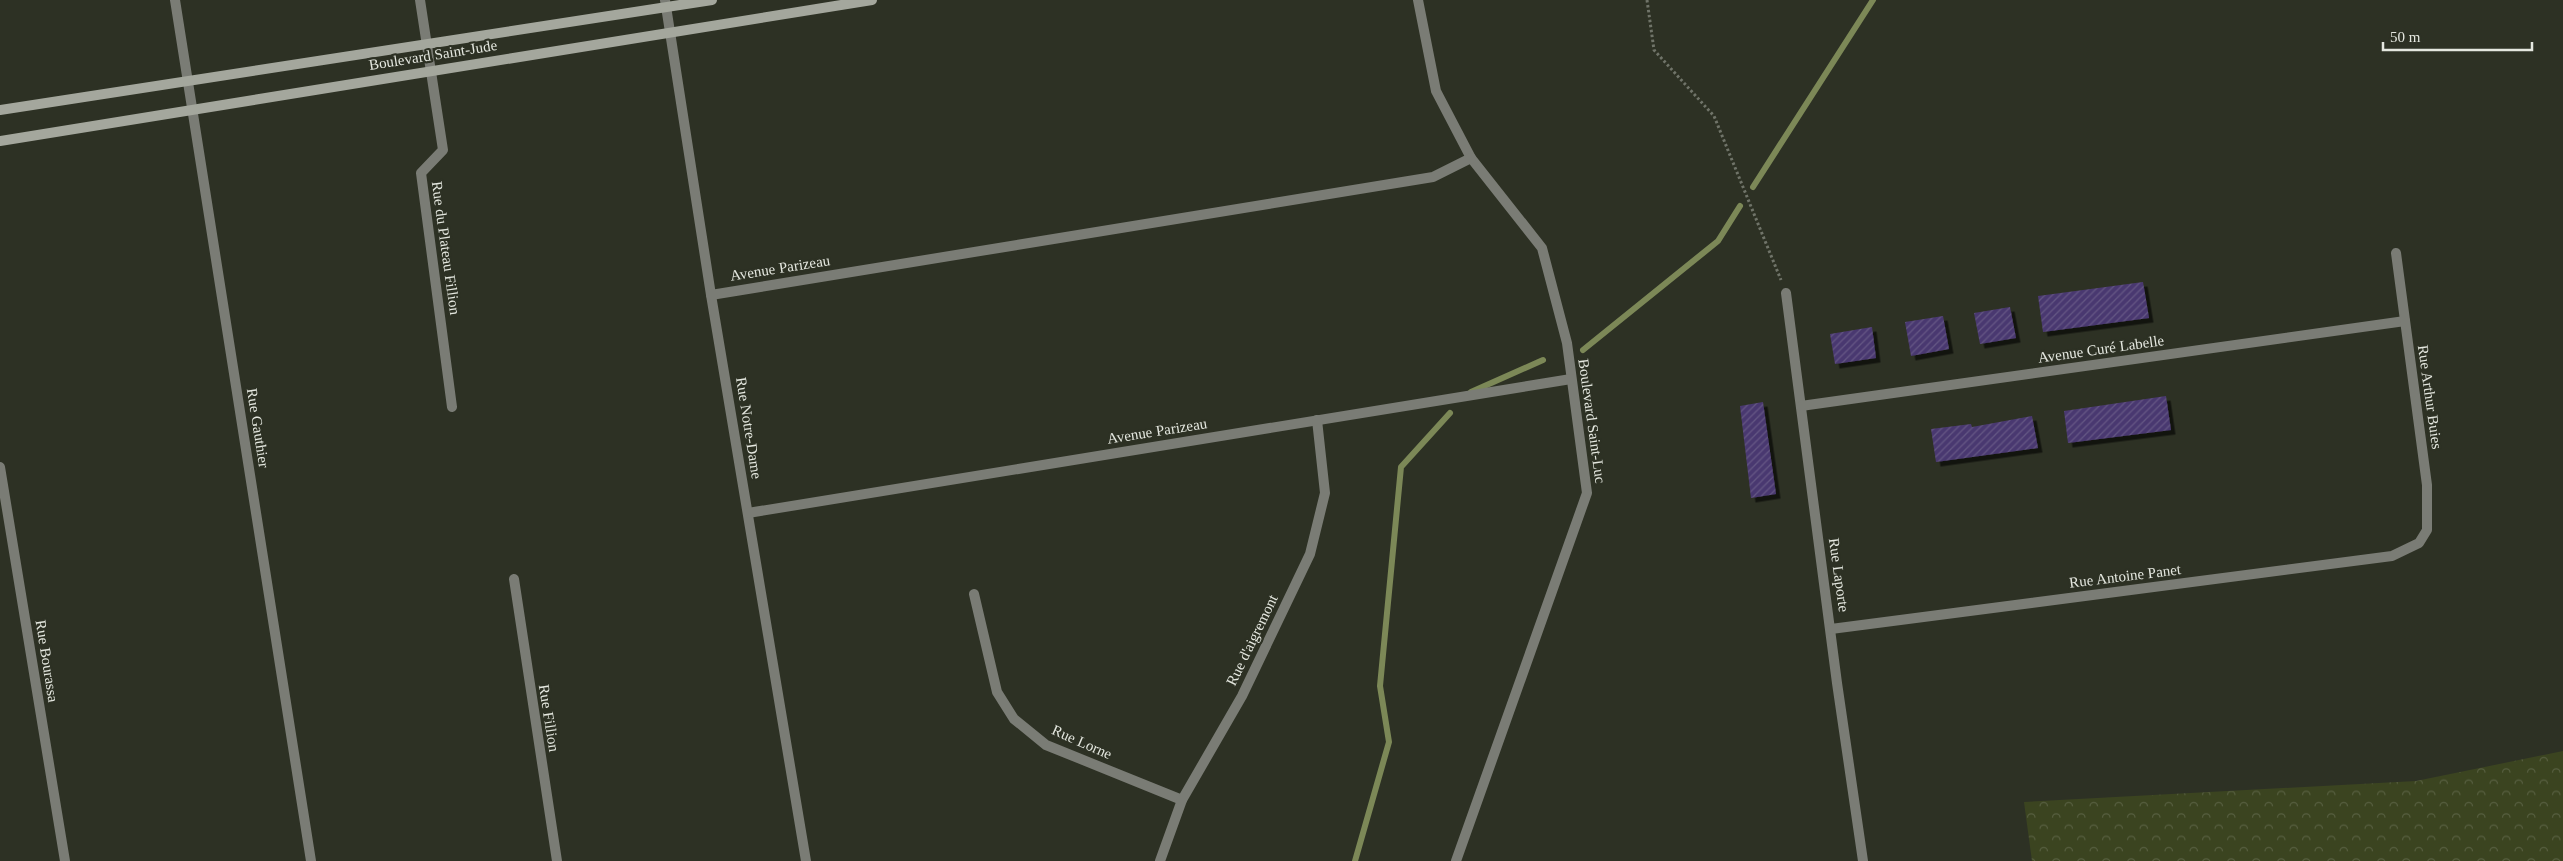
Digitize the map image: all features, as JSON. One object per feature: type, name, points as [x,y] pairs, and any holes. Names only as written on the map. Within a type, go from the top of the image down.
[{"type":"street","name":"Rue Gauthier","points":[[175,0],[311,861]]},
{"type":"street","points":[[420,0],[432,71]]},
{"type":"street","name":"Boulevard Saint-Jude","points":[[0,110],[427,44],[666,4],[712,0]]},
{"type":"street","name":"Boulevard Saint-Jude","points":[[0,141],[872,0]]},
{"type":"street","name":"Boulevard Saint-Luc","points":[[1418,0],[1436,91],[1471,158],[1542,248],[1567,343],[1587,493],[1456,861]]},
{"type":"street","name":"Rue Notre-Dame","points":[[666,4],[711,295],[806,861]]},
{"type":"street","name":"Rue du Plateau Fillion","points":[[432,71],[443,150],[421,173],[452,408]]},
{"type":"street","name":"Avenue Parizeau","points":[[711,295],[1433,177],[1471,158]]},
{"type":"street","name":"Rue Arthur Buies","points":[[2396,253],[2427,485],[2428,530],[2419,543]]},
{"type":"street","name":"Rue Laporte","points":[[1786,293],[1863,861]]},
{"type":"street","name":"Avenue Curé Labelle","points":[[1801,406],[2405,321]]},
{"type":"street","name":"Avenue Parizeau","points":[[748,513],[1572,379]]},
{"type":"street","name":"Rue d'aigremont","points":[[1160,861],[1182,800],[1242,696],[1310,554],[1325,493],[1317,420]]},
{"type":"street","name":"Rue Bourassa","points":[[0,467],[64,861]]},
{"type":"street","name":"Rue Antoine Panet","points":[[1831,629],[2392,556],[2419,543]]},
{"type":"street","name":"Rue Fillion","points":[[514,579],[557,861]]},
{"type":"street","name":"Rue Lorne","points":[[974,594],[997,692],[1014,719],[1046,745],[1182,800]]},
{"type":"path","points":[[1647,0],[1654,50],[1714,116],[1786,293]]},
{"type":"green space","points":[[2563,751],[2563,861],[2032,861],[2024,802],[2416,781]]},
{"type":"building","points":[[2143,282],[2149,318],[2043,332],[2038,296]]},
{"type":"building","points":[[2010,307],[2016,338],[1980,344],[1974,313]]},
{"type":"building","points":[[1943,316],[1949,349],[1911,356],[1905,322]]},
{"type":"building","points":[[1872,327],[1876,358],[1835,364],[1830,334]]},
{"type":"building","points":[[2166,396],[2171,430],[2068,443],[2064,411]]},
{"type":"building","points":[[1763,402],[1776,494],[1751,498],[1740,406]]},
{"type":"building","points":[[2032,416],[2038,448],[1936,462],[1931,429],[1971,424],[1972,427]]},
{"type":"waterway","points":[[1753,187],[1873,0]]},
{"type":"waterway","points":[[1583,350],[1718,241],[1740,206]]},
{"type":"waterway","points":[[1471,392],[1543,360]]},
{"type":"waterway","points":[[1355,861],[1389,742],[1380,686],[1401,467],[1450,413]]}]
